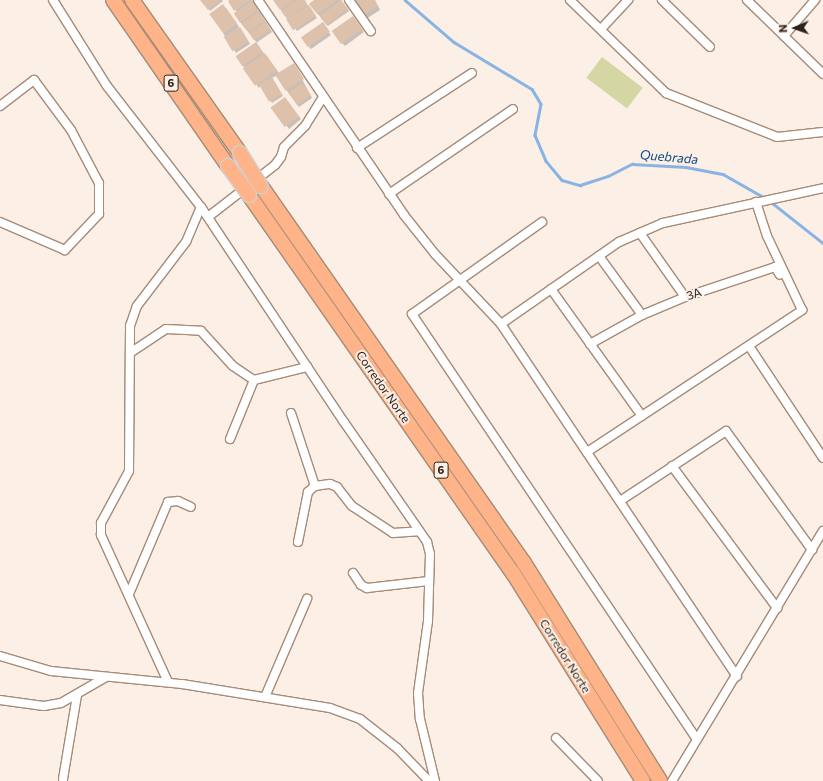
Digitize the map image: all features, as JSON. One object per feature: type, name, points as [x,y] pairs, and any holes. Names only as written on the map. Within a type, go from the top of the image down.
[{"type":"highway","name":"Corredor Norte","points":[[113,0],[512,573],[630,746],[660,781]]},
{"type":"highway","name":"Corredor Norte","points":[[132,0],[240,153],[261,186],[524,563],[630,746],[644,781]]},
{"type":"street","points":[[53,0],[107,86],[201,207],[307,367],[427,542],[430,554],[428,621],[418,693],[420,719],[435,781]]},
{"type":"street","points":[[258,0],[389,194],[435,254],[501,324],[737,676]]},
{"type":"street","points":[[349,0],[371,31]]},
{"type":"street","points":[[570,0],[602,29],[666,93],[777,137],[823,132]]},
{"type":"street","points":[[602,29],[628,0]]},
{"type":"street","points":[[662,0],[710,47]]},
{"type":"street","points":[[747,0],[823,74]]},
{"type":"street","points":[[784,36],[815,0]]},
{"type":"street","points":[[357,148],[472,73]]},
{"type":"street","points":[[0,106],[34,80],[71,130],[99,183],[99,214],[65,250],[0,222]]},
{"type":"street","points":[[208,217],[275,165],[281,157],[284,147],[305,126],[323,97]]},
{"type":"street","points":[[389,194],[513,109]]},
{"type":"street","points":[[501,324],[620,242],[663,223],[823,188]]},
{"type":"street","points":[[587,452],[750,346],[802,310],[766,236],[758,202]]},
{"type":"street","points":[[168,682],[101,535],[101,523],[129,471],[130,326],[138,306],[186,242],[201,207]]},
{"type":"street","points":[[542,222],[412,314],[696,738]]},
{"type":"street","points":[[640,233],[685,297]]},
{"type":"street","points":[[599,256],[642,316]]},
{"type":"street","name":"3A","points":[[590,344],[642,316],[685,297],[775,267],[792,291]]},
{"type":"street","points":[[551,289],[642,416]]},
{"type":"street","points":[[130,353],[166,329],[201,331],[233,366],[254,380],[307,367]]},
{"type":"street","points":[[750,346],[823,458]]},
{"type":"street","points":[[230,439],[254,380]]},
{"type":"street","points":[[291,413],[315,486]]},
{"type":"street","points":[[620,501],[726,431],[812,550]]},
{"type":"street","points":[[672,466],[777,608]]},
{"type":"street","points":[[298,542],[302,512],[308,492],[315,486],[334,485],[352,506],[393,533],[419,531]]},
{"type":"street","points":[[129,594],[168,502],[173,500],[191,507]]},
{"type":"street","points":[[672,781],[696,738],[737,676],[823,531]]},
{"type":"street","points":[[353,573],[361,585],[367,588],[429,581]]},
{"type":"street","points":[[265,697],[307,599]]},
{"type":"street","points":[[0,656],[51,670],[106,677],[168,682],[330,708],[360,718],[397,748],[426,780]]},
{"type":"street","points":[[0,700],[44,706],[61,703],[106,677]]},
{"type":"street","points":[[63,779],[77,695]]},
{"type":"street","points":[[556,738],[598,781]]},
{"type":"green space","points":[[602,57],[643,88],[627,108],[586,78]]},
{"type":"building","points":[[200,0],[221,0],[208,10]]},
{"type":"building","points":[[250,0],[234,11],[228,1]]},
{"type":"building","points":[[273,0],[294,0],[280,10]]},
{"type":"building","points":[[296,0],[305,0],[307,4],[287,19],[281,11]]},
{"type":"building","points":[[314,0],[337,0],[317,14],[309,4]]},
{"type":"building","points":[[341,0],[348,9],[326,25],[320,17]]},
{"type":"building","points":[[352,0],[374,0],[378,6],[362,16]]},
{"type":"building","points":[[252,1],[258,10],[240,22],[234,13]]},
{"type":"building","points":[[223,4],[237,23],[223,33],[209,14]]},
{"type":"building","points":[[309,5],[316,16],[293,30],[286,19]]},
{"type":"building","points":[[258,12],[264,21],[248,32],[242,23]]},
{"type":"building","points":[[353,16],[362,29],[341,44],[332,31]]},
{"type":"building","points":[[266,22],[271,30],[254,40],[249,33]]},
{"type":"building","points":[[323,22],[330,32],[308,47],[301,37]]},
{"type":"building","points":[[240,27],[249,42],[232,51],[224,37]]},
{"type":"building","points":[[256,42],[263,52],[242,66],[236,56]]},
{"type":"building","points":[[265,53],[277,70],[255,86],[243,68]]},
{"type":"building","points":[[294,63],[304,79],[285,91],[275,75]]},
{"type":"building","points":[[272,77],[282,94],[269,102],[259,85]]},
{"type":"building","points":[[302,83],[311,95],[297,105],[288,93]]},
{"type":"building","points":[[285,97],[299,116],[285,127],[270,108]]},
{"type":"waterway","name":"Quebrada","points":[[405,0],[454,42],[532,89],[541,104],[535,135],[546,161],[562,180],[580,185],[608,176],[632,164],[686,167],[723,174],[767,199]]},
{"type":"waterway","name":"Quebrada","points":[[771,202],[823,243]]}]
